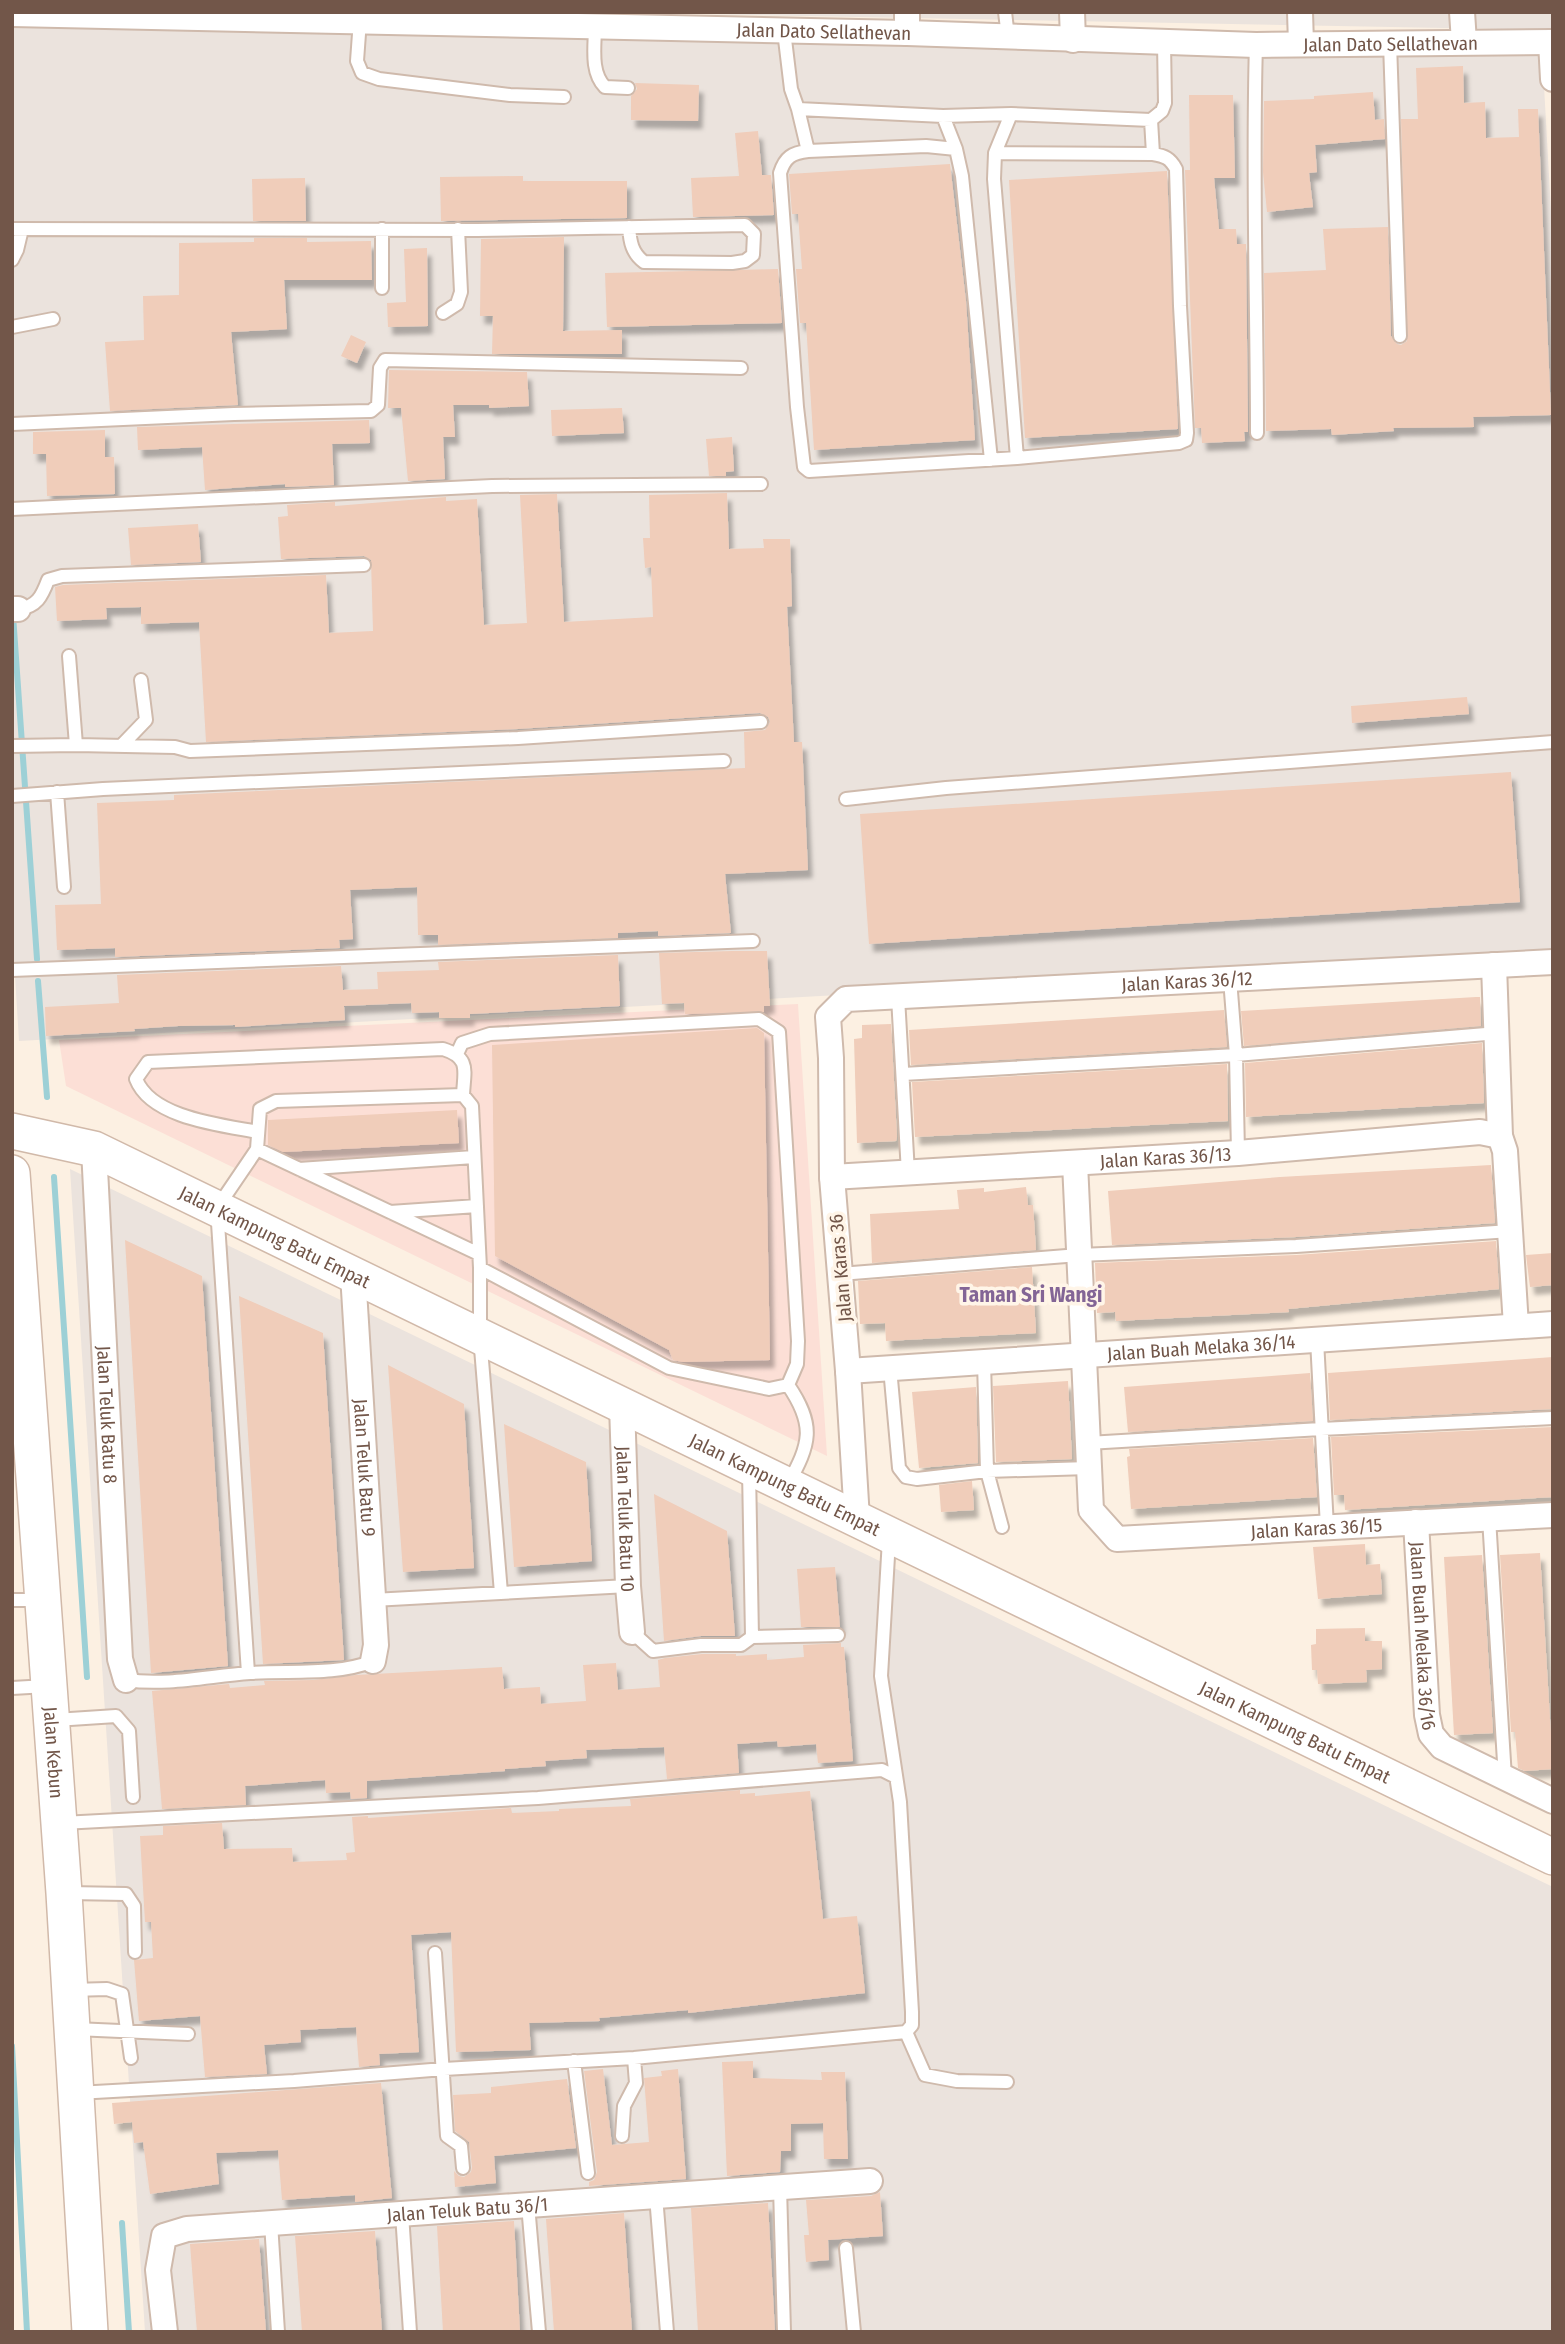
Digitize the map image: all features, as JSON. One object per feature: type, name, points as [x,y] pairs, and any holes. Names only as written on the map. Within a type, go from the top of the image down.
[{"type":"main road","name":"Jalan Kampung Batu Empat","points":[[12,1131],[94,1149],[1553,1857]]},
{"type":"main road","name":"Jalan Kebun","points":[[12,1173],[27,1600],[49,1686],[90,2332]]},
{"type":"street","points":[[1072,12],[1073,40]]},
{"type":"street","points":[[1300,12],[1301,44]]},
{"type":"street","name":"Jalan Dato Sellathevan","points":[[12,14],[265,15],[360,20],[512,18],[595,26],[783,31],[907,23],[1008,37],[1256,45],[1390,43],[1463,26],[1552,42]]},
{"type":"street","points":[[1552,42],[1553,79]]},
{"type":"street","name":"Jalan Karas 36/12","points":[[828,1017],[846,999],[1553,962]]},
{"type":"street","points":[[1494,965],[1500,1136],[1505,1152],[1516,1326]]},
{"type":"street","name":"Jalan Karas 36","points":[[828,1017],[832,1177],[848,1371],[856,1519]]},
{"type":"street","name":"Jalan Karas 36/13","points":[[832,1177],[1238,1153],[1480,1132],[1500,1136]]},
{"type":"street","name":"Jalan Teluk Batu 8","points":[[94,1149],[120,1659],[126,1680]]},
{"type":"street","points":[[1075,1163],[1088,1455]]},
{"type":"street","name":"Jalan Teluk Batu 9","points":[[353,1274],[376,1645],[373,1661]]},
{"type":"street","name":"Jalan Buah Melaka 36/14","points":[[848,1371],[1553,1324]]},
{"type":"street","name":"Jalan Teluk Batu 10","points":[[622,1405],[632,1632]]},
{"type":"street","name":"Jalan Karas 36/15","points":[[1088,1455],[1091,1510],[1117,1539],[1553,1515]]},
{"type":"street","name":"Jalan Buah Melaka 36/16","points":[[1416,1522],[1427,1715],[1431,1734],[1442,1747],[1553,1801]]},
{"type":"street","name":"Jalan Teluk Batu 36/1","points":[[165,2332],[158,2270],[164,2236],[187,2229],[870,2181]]},
{"type":"lane","points":[[1005,12],[1008,37]]},
{"type":"lane","points":[[360,20],[357,61],[362,73],[379,79],[510,95],[564,97]]},
{"type":"lane","points":[[595,26],[595,73],[599,82],[605,87],[628,88]]},
{"type":"lane","points":[[783,31],[791,89],[808,151]]},
{"type":"lane","points":[[1153,155],[1152,120],[1165,103],[1164,43]]},
{"type":"lane","points":[[1390,43],[1400,336]]},
{"type":"lane","points":[[1256,45],[1254,132],[1257,433]]},
{"type":"lane","points":[[798,109],[943,117],[1011,114],[1152,120]]},
{"type":"lane","points":[[1011,114],[995,153],[994,179],[1017,458]]},
{"type":"lane","points":[[943,117],[956,149],[962,176],[991,460]]},
{"type":"lane","points":[[956,149],[926,146],[808,151],[795,153],[784,160],[780,173],[797,407],[804,467],[809,471],[1017,458],[1179,443],[1186,440],[1176,170],[1172,162],[1165,156],[1153,155],[995,153]]},
{"type":"lane","points":[[12,260],[17,250],[17,229],[458,229],[745,225],[754,234],[753,255],[745,261],[732,263],[644,262],[636,256],[630,242],[629,227]]},
{"type":"lane","points":[[382,229],[382,288]]},
{"type":"lane","points":[[443,313],[457,304],[461,292],[458,229]]},
{"type":"lane","points":[[12,327],[53,319]]},
{"type":"lane","points":[[12,424],[371,411],[377,405],[380,368],[385,360],[741,368]]},
{"type":"lane","points":[[17,509],[492,486],[761,484]]},
{"type":"lane","points":[[15,609],[29,608],[41,598],[48,580],[62,576],[363,565]]},
{"type":"lane","points":[[69,656],[76,744]]},
{"type":"lane","points":[[121,746],[146,720],[141,680]]},
{"type":"lane","points":[[20,746],[76,744],[175,747],[190,751],[518,738],[761,722]]},
{"type":"lane","points":[[846,799],[946,788],[1553,742]]},
{"type":"lane","points":[[22,795],[724,761]]},
{"type":"lane","points":[[57,792],[64,887]]},
{"type":"lane","points":[[12,970],[753,941]]},
{"type":"lane","points":[[1230,979],[1236,1055],[1238,1153]]},
{"type":"lane","points":[[898,997],[908,1173]]},
{"type":"lane","points":[[457,1054],[462,1043],[490,1034],[759,1019],[779,1032],[798,1341],[797,1364],[788,1385]]},
{"type":"lane","points":[[902,1074],[1236,1055],[1498,1033]]},
{"type":"lane","points":[[258,1132],[183,1117],[141,1093],[136,1079],[148,1062],[443,1049],[457,1054],[464,1063],[463,1096],[472,1106],[480,1268],[480,1336],[500,1593]]},
{"type":"lane","points":[[248,1673],[217,1208],[257,1149],[260,1109],[276,1101],[463,1096]]},
{"type":"lane","points":[[257,1149],[479,1254]]},
{"type":"lane","points":[[299,1170],[474,1157]]},
{"type":"lane","points":[[390,1212],[477,1206]]},
{"type":"lane","points":[[840,1274],[1079,1255],[1296,1246],[1510,1231]]},
{"type":"lane","points":[[480,1268],[669,1368],[769,1388],[788,1385]]},
{"type":"lane","points":[[1317,1340],[1327,1527]]},
{"type":"lane","points":[[984,1362],[987,1471],[1002,1527]]},
{"type":"lane","points":[[890,1368],[899,1468],[906,1477],[917,1479],[1088,1455],[1321,1429],[1553,1419]]},
{"type":"lane","points":[[788,1385],[801,1404],[808,1434],[802,1458],[788,1485]]},
{"type":"lane","points":[[748,1466],[752,1637]]},
{"type":"lane","points":[[1489,1518],[1505,1777]]},
{"type":"lane","points":[[75,2093],[634,2058],[906,2032],[912,2025],[912,2012],[900,1802],[881,1676],[889,1535]]},
{"type":"lane","points":[[373,1600],[628,1586]]},
{"type":"lane","points":[[632,1632],[653,1651],[701,1645],[741,1645],[752,1637],[838,1635]]},
{"type":"lane","points":[[126,1680],[148,1683],[248,1673],[356,1668],[373,1661]]},
{"type":"lane","points":[[12,1688],[49,1686]]},
{"type":"lane","points":[[51,1720],[116,1716],[129,1731],[133,1797]]},
{"type":"lane","points":[[59,1823],[538,1798],[882,1770],[895,1777]]},
{"type":"lane","points":[[64,1893],[127,1894],[134,1906],[135,1952]]},
{"type":"lane","points":[[435,1953],[447,2136],[461,2146],[463,2168]]},
{"type":"lane","points":[[70,1990],[107,1989],[122,1994],[131,2058]]},
{"type":"lane","points":[[71,2029],[188,2034]]},
{"type":"lane","points":[[906,2032],[925,2075],[957,2081],[1007,2082]]},
{"type":"lane","points":[[622,2136],[624,2106],[636,2083],[634,2058]]},
{"type":"lane","points":[[574,2061],[588,2173]]},
{"type":"lane","points":[[780,2187],[784,2332]]},
{"type":"lane","points":[[656,2196],[667,2332]]},
{"type":"lane","points":[[528,2205],[539,2332]]},
{"type":"lane","points":[[402,2214],[410,2332]]},
{"type":"lane","points":[[271,2223],[278,2332]]},
{"type":"lane","points":[[846,2248],[853,2332]]},
{"type":"shaded area","points":[[595,12],[1553,12],[1553,30]]},
{"type":"shaded area","points":[[12,23],[1542,50],[1553,248],[1553,955],[19,1041],[12,927]]},
{"type":"shaded area","points":[[798,1004],[827,1456],[66,1086],[59,1040]]},
{"type":"shaded area","points":[[70,1169],[1553,1887],[1553,2332],[145,2332]]},
{"type":"building","points":[[1463,66],[1464,103],[1485,102],[1486,138],[1519,137],[1518,109],[1538,109],[1551,415],[1473,417],[1474,427],[1393,428],[1394,431],[1332,435],[1331,429],[1266,431],[1264,273],[1326,270],[1323,229],[1388,227],[1391,336],[1397,344],[1401,345],[1407,341],[1401,119],[1418,119],[1416,68]]},
{"type":"building","points":[[635,83],[699,85],[698,121],[631,120],[631,96],[637,89]]},
{"type":"building","points":[[1373,92],[1375,120],[1384,119],[1385,139],[1315,145],[1317,172],[1309,173],[1313,207],[1267,212],[1263,172],[1264,101],[1314,99],[1314,96]]},
{"type":"building","points":[[1189,95],[1233,95],[1235,178],[1214,178],[1219,229],[1236,229],[1237,244],[1246,244],[1248,432],[1244,432],[1245,441],[1202,443],[1201,428],[1195,428],[1185,170],[1190,170]]},
{"type":"building","points":[[758,131],[762,175],[771,175],[774,215],[693,217],[691,178],[739,176],[735,133]]},
{"type":"building","points":[[950,164],[966,301],[975,440],[814,450],[806,323],[800,323],[796,269],[802,269],[798,214],[792,214],[789,174]]},
{"type":"building","points":[[1167,171],[1178,429],[1025,438],[1009,180]]},
{"type":"building","points":[[523,176],[523,181],[627,181],[627,218],[441,221],[440,177]]},
{"type":"building","points":[[305,178],[306,221],[253,221],[252,179]]},
{"type":"building","points":[[564,237],[563,331],[622,330],[622,354],[492,354],[493,316],[480,316],[481,239]]},
{"type":"building","points":[[254,238],[307,238],[307,242],[371,241],[372,280],[284,280],[287,329],[231,332],[238,405],[110,411],[105,342],[144,340],[143,296],[179,295],[179,243],[254,242]]},
{"type":"building","points":[[427,248],[428,326],[388,327],[387,303],[406,302],[404,249]]},
{"type":"building","points":[[778,269],[782,323],[607,327],[605,273]]},
{"type":"building","points":[[351,335],[366,342],[357,363],[341,356]]},
{"type":"building","points":[[389,370],[527,372],[529,406],[489,408],[489,405],[453,405],[455,437],[443,437],[445,479],[408,481],[401,408],[388,408]]},
{"type":"building","points":[[622,408],[624,433],[552,436],[551,410]]},
{"type":"building","points":[[369,420],[370,443],[332,444],[334,485],[285,487],[285,484],[205,490],[202,447],[138,450],[137,427]]},
{"type":"building","points":[[105,430],[105,457],[114,457],[115,494],[47,496],[46,454],[33,454],[33,432]]},
{"type":"building","points":[[732,437],[734,471],[726,472],[726,476],[709,476],[706,439]]},
{"type":"building","points":[[727,493],[729,549],[764,548],[763,539],[790,539],[792,606],[787,607],[794,742],[802,742],[808,870],[725,874],[731,933],[658,936],[658,931],[618,933],[618,938],[438,945],[438,935],[418,935],[417,887],[350,890],[353,939],[339,940],[340,948],[115,957],[115,948],[57,950],[55,905],[101,904],[97,803],[174,800],[174,795],[745,768],[744,732],[765,730],[770,722],[768,717],[760,713],[518,729],[206,742],[199,622],[141,624],[141,607],[106,608],[107,619],[57,621],[55,587],[326,575],[329,633],[373,631],[371,560],[364,556],[281,559],[278,517],[288,516],[287,505],[335,502],[335,506],[446,497],[446,501],[477,499],[484,625],[527,623],[520,495],[557,494],[564,622],[653,617],[651,567],[645,568],[643,538],[650,538],[649,495]]},
{"type":"building","points":[[198,524],[201,562],[131,565],[128,528]]},
{"type":"building","points":[[1467,697],[1469,714],[1352,723],[1351,706]]},
{"type":"building","points":[[1511,772],[1520,902],[869,944],[860,814]]},
{"type":"building","points":[[767,951],[770,1006],[764,1006],[764,1012],[685,1014],[684,1003],[662,1004],[659,953]]},
{"type":"building","points":[[618,955],[620,1006],[439,1018],[439,1012],[412,1013],[411,1003],[344,1006],[345,1020],[235,1027],[178,1026],[46,1036],[45,1007],[119,1003],[117,975],[341,966],[343,990],[378,989],[377,972],[439,970],[438,962]]},
{"type":"building","points":[[1480,997],[1481,1026],[1244,1046],[1241,1011]]},
{"type":"building","points":[[1224,1010],[1227,1047],[911,1065],[909,1030]]},
{"type":"building","points":[[891,1024],[896,1141],[857,1143],[854,1039],[862,1038],[862,1025]]},
{"type":"building","points":[[757,1028],[764,1033],[770,1360],[673,1360],[669,1350],[495,1256],[492,1045]]},
{"type":"building","points":[[1482,1043],[1484,1103],[1246,1117],[1245,1063]]},
{"type":"building","points":[[1227,1064],[1228,1121],[915,1137],[912,1082]]},
{"type":"building","points":[[457,1110],[459,1143],[283,1152],[268,1145],[268,1120]]},
{"type":"building","points":[[1491,1165],[1495,1223],[1296,1237],[1112,1245],[1108,1191],[1280,1177]]},
{"type":"building","points":[[1026,1187],[1028,1205],[1033,1205],[1036,1250],[872,1263],[870,1214],[959,1209],[957,1190],[984,1188],[984,1192]]},
{"type":"building","points":[[125,1240],[202,1276],[228,1666],[151,1673]]},
{"type":"building","points":[[1496,1241],[1499,1289],[1288,1309],[1289,1312],[1116,1321],[1115,1312],[1097,1313],[1095,1263],[1296,1255]]},
{"type":"building","points":[[1553,1253],[1553,1285],[1530,1287],[1526,1255]]},
{"type":"building","points":[[1032,1267],[1036,1333],[886,1341],[885,1323],[860,1324],[858,1281]]},
{"type":"building","points":[[239,1296],[323,1333],[344,1660],[263,1664]]},
{"type":"building","points":[[1553,1357],[1553,1409],[1330,1420],[1328,1373]]},
{"type":"building","points":[[388,1365],[464,1404],[474,1568],[403,1572]]},
{"type":"building","points":[[1310,1373],[1313,1421],[1128,1432],[1124,1387]]},
{"type":"building","points":[[1068,1381],[1072,1459],[996,1462],[993,1386]]},
{"type":"building","points":[[976,1387],[978,1463],[919,1468],[912,1392]]},
{"type":"building","points":[[504,1424],[586,1462],[592,1561],[514,1567]]},
{"type":"building","points":[[1553,1427],[1553,1497],[1345,1510],[1344,1495],[1334,1495],[1331,1437]]},
{"type":"building","points":[[1313,1438],[1317,1497],[1131,1509],[1127,1457],[1130,1456],[1129,1449]]},
{"type":"building","points":[[972,1481],[974,1510],[941,1512],[939,1485]]},
{"type":"building","points":[[654,1494],[727,1531],[735,1636],[701,1636],[664,1641]]},
{"type":"building","points":[[1365,1544],[1366,1565],[1380,1564],[1382,1594],[1318,1599],[1313,1547]]},
{"type":"building","points":[[1540,1553],[1553,1769],[1525,1771],[1518,1768],[1515,1732],[1511,1732],[1500,1555]]},
{"type":"building","points":[[1482,1555],[1493,1733],[1454,1735],[1444,1557]]},
{"type":"building","points":[[835,1567],[840,1627],[801,1627],[797,1569]]},
{"type":"building","points":[[1365,1628],[1365,1641],[1382,1641],[1382,1669],[1366,1670],[1367,1682],[1318,1684],[1317,1670],[1312,1670],[1311,1645],[1316,1644],[1316,1629]]},
{"type":"building","points":[[841,1643],[841,1647],[844,1647],[853,1761],[818,1763],[816,1744],[778,1747],[777,1741],[737,1744],[739,1773],[667,1779],[664,1747],[586,1750],[587,1758],[545,1761],[546,1766],[367,1781],[367,1798],[351,1799],[350,1792],[326,1793],[325,1780],[245,1786],[246,1805],[162,1809],[152,1691],[229,1684],[230,1688],[265,1685],[264,1681],[502,1667],[504,1689],[540,1687],[541,1704],[586,1701],[583,1665],[616,1663],[618,1690],[660,1687],[658,1660],[665,1658],[702,1654],[767,1654],[767,1660],[804,1657],[803,1645]]},
{"type":"building","points":[[740,1790],[740,1794],[755,1793],[755,1796],[810,1791],[823,1919],[857,1916],[865,1993],[688,2013],[688,2010],[599,2018],[600,2021],[529,2023],[531,2050],[456,2052],[451,1932],[411,1935],[419,2052],[379,2054],[380,2065],[359,2067],[356,2027],[300,2030],[301,2042],[264,2045],[267,2074],[205,2077],[200,2016],[139,2021],[134,1960],[153,1958],[151,1922],[145,1922],[140,1836],[163,1835],[163,1826],[222,1823],[224,1849],[292,1848],[293,1862],[347,1860],[346,1853],[355,1852],[352,1817],[511,1808],[512,1813],[631,1806],[630,1799]]},
{"type":"building","points":[[753,2061],[753,2078],[822,2080],[821,2072],[845,2072],[848,2159],[824,2159],[823,2123],[791,2124],[791,2151],[781,2151],[780,2172],[727,2176],[722,2062]]},
{"type":"building","points":[[603,2069],[612,2145],[649,2142],[644,2078],[662,2076],[661,2071],[678,2069],[686,2179],[589,2186],[597,2172],[584,2071]]},
{"type":"building","points":[[567,2079],[576,2148],[494,2156],[496,2183],[455,2187],[454,2171],[464,2177],[471,2172],[472,2167],[469,2142],[455,2131],[453,2095],[491,2093],[491,2087]]},
{"type":"building","points":[[381,2083],[392,2198],[355,2202],[355,2195],[282,2200],[278,2150],[216,2153],[219,2184],[150,2194],[143,2142],[134,2143],[132,2122],[114,2124],[112,2103]]},
{"type":"building","points":[[880,2192],[883,2236],[828,2240],[829,2260],[806,2262],[804,2235],[809,2235],[806,2200],[871,2196]]},
{"type":"building","points":[[768,2203],[775,2332],[698,2332],[691,2208]]},
{"type":"building","points":[[624,2213],[632,2332],[554,2332],[546,2219]]},
{"type":"building","points":[[514,2221],[520,2332],[443,2332],[437,2226]]},
{"type":"building","points":[[375,2231],[382,2332],[302,2332],[295,2236]]},
{"type":"building","points":[[259,2239],[266,2332],[197,2332],[190,2244]]},
{"type":"waterway","points":[[13,615],[37,959]]},
{"type":"waterway","points":[[38,981],[47,1097]]},
{"type":"waterway","points":[[54,1177],[87,1677]]},
{"type":"waterway","points":[[12,2046],[27,2332]]},
{"type":"waterway","points":[[122,2223],[129,2332]]},
{"type":"district","name":"Taman Sri Wangi","points":[[1031,1295]]}]
